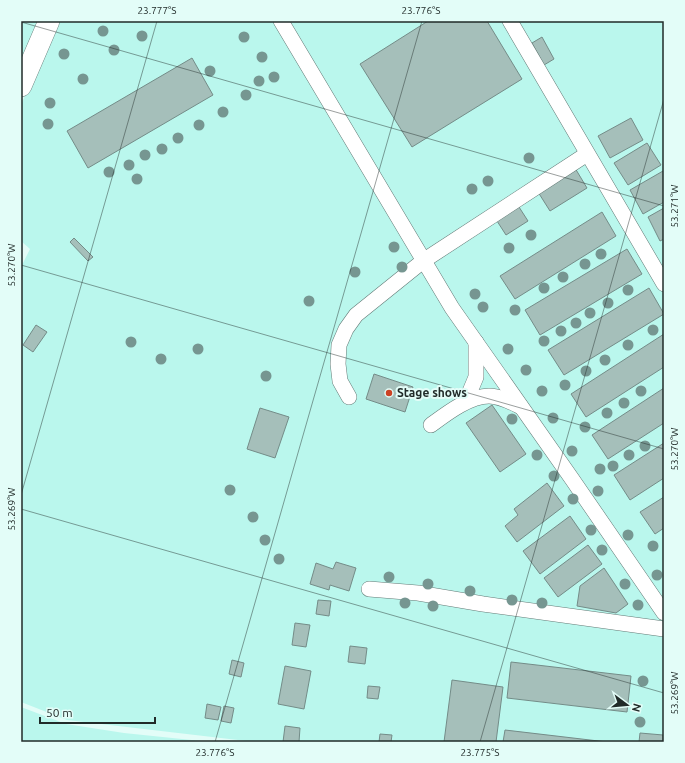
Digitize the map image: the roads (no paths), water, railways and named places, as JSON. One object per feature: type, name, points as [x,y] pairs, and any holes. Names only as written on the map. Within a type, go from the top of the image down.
[{"type":"street","points":[[21,86],[49,21]]},
{"type":"street","points":[[281,21],[452,308],[664,613]]},
{"type":"street","points":[[510,21],[664,284]]},
{"type":"street","points":[[349,397],[340,381],[338,364],[339,346],[346,329],[356,315],[423,261],[588,154]]},
{"type":"street","points":[[466,402],[476,377],[476,342]]},
{"type":"street","points":[[431,424],[466,402],[488,396],[505,399],[522,407]]},
{"type":"street","points":[[369,589],[410,592],[483,604],[664,629]]},
{"type":"place","name":"Stage shows","points":[[389,393]]}]
